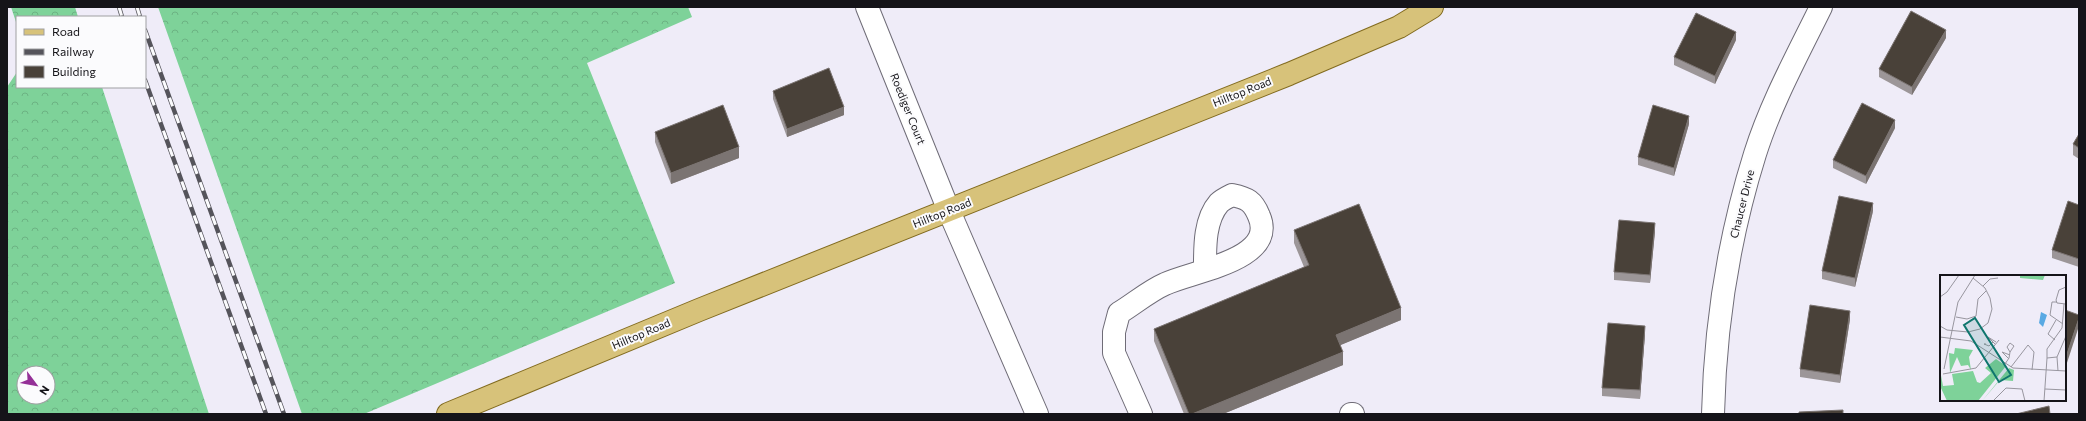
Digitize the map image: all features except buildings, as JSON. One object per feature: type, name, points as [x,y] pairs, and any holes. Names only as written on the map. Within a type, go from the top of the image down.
[{"type":"main road","name":"Hilltop Road","points":[[448,414],[699,310],[949,211],[1400,27],[1432,7]]},
{"type":"street","name":"Roediger Court","points":[[867,7],[949,211],[1037,414]]},
{"type":"street","name":"Chaucer Drive","points":[[1713,414],[1714,364],[1733,236],[1739,213],[1755,153],[1786,79],[1821,7]]},
{"type":"street","points":[[1141,414],[1114,353],[1114,332],[1119,313],[1165,284],[1205,270]]},
{"type":"green space","points":[[11,7],[75,7],[78,16],[16,16],[16,22]]},
{"type":"green space","points":[[158,7],[688,7],[692,17],[587,63],[675,283],[364,414],[302,414]]},
{"type":"green space","points":[[16,74],[16,88],[102,88],[209,414],[7,414],[7,87]]},
{"type":"railway","points":[[119,7],[122,16]]},
{"type":"railway","points":[[137,7],[140,16]]},
{"type":"railway","points":[[146,33],[284,414]]},
{"type":"railway","points":[[146,83],[266,414]]}]
